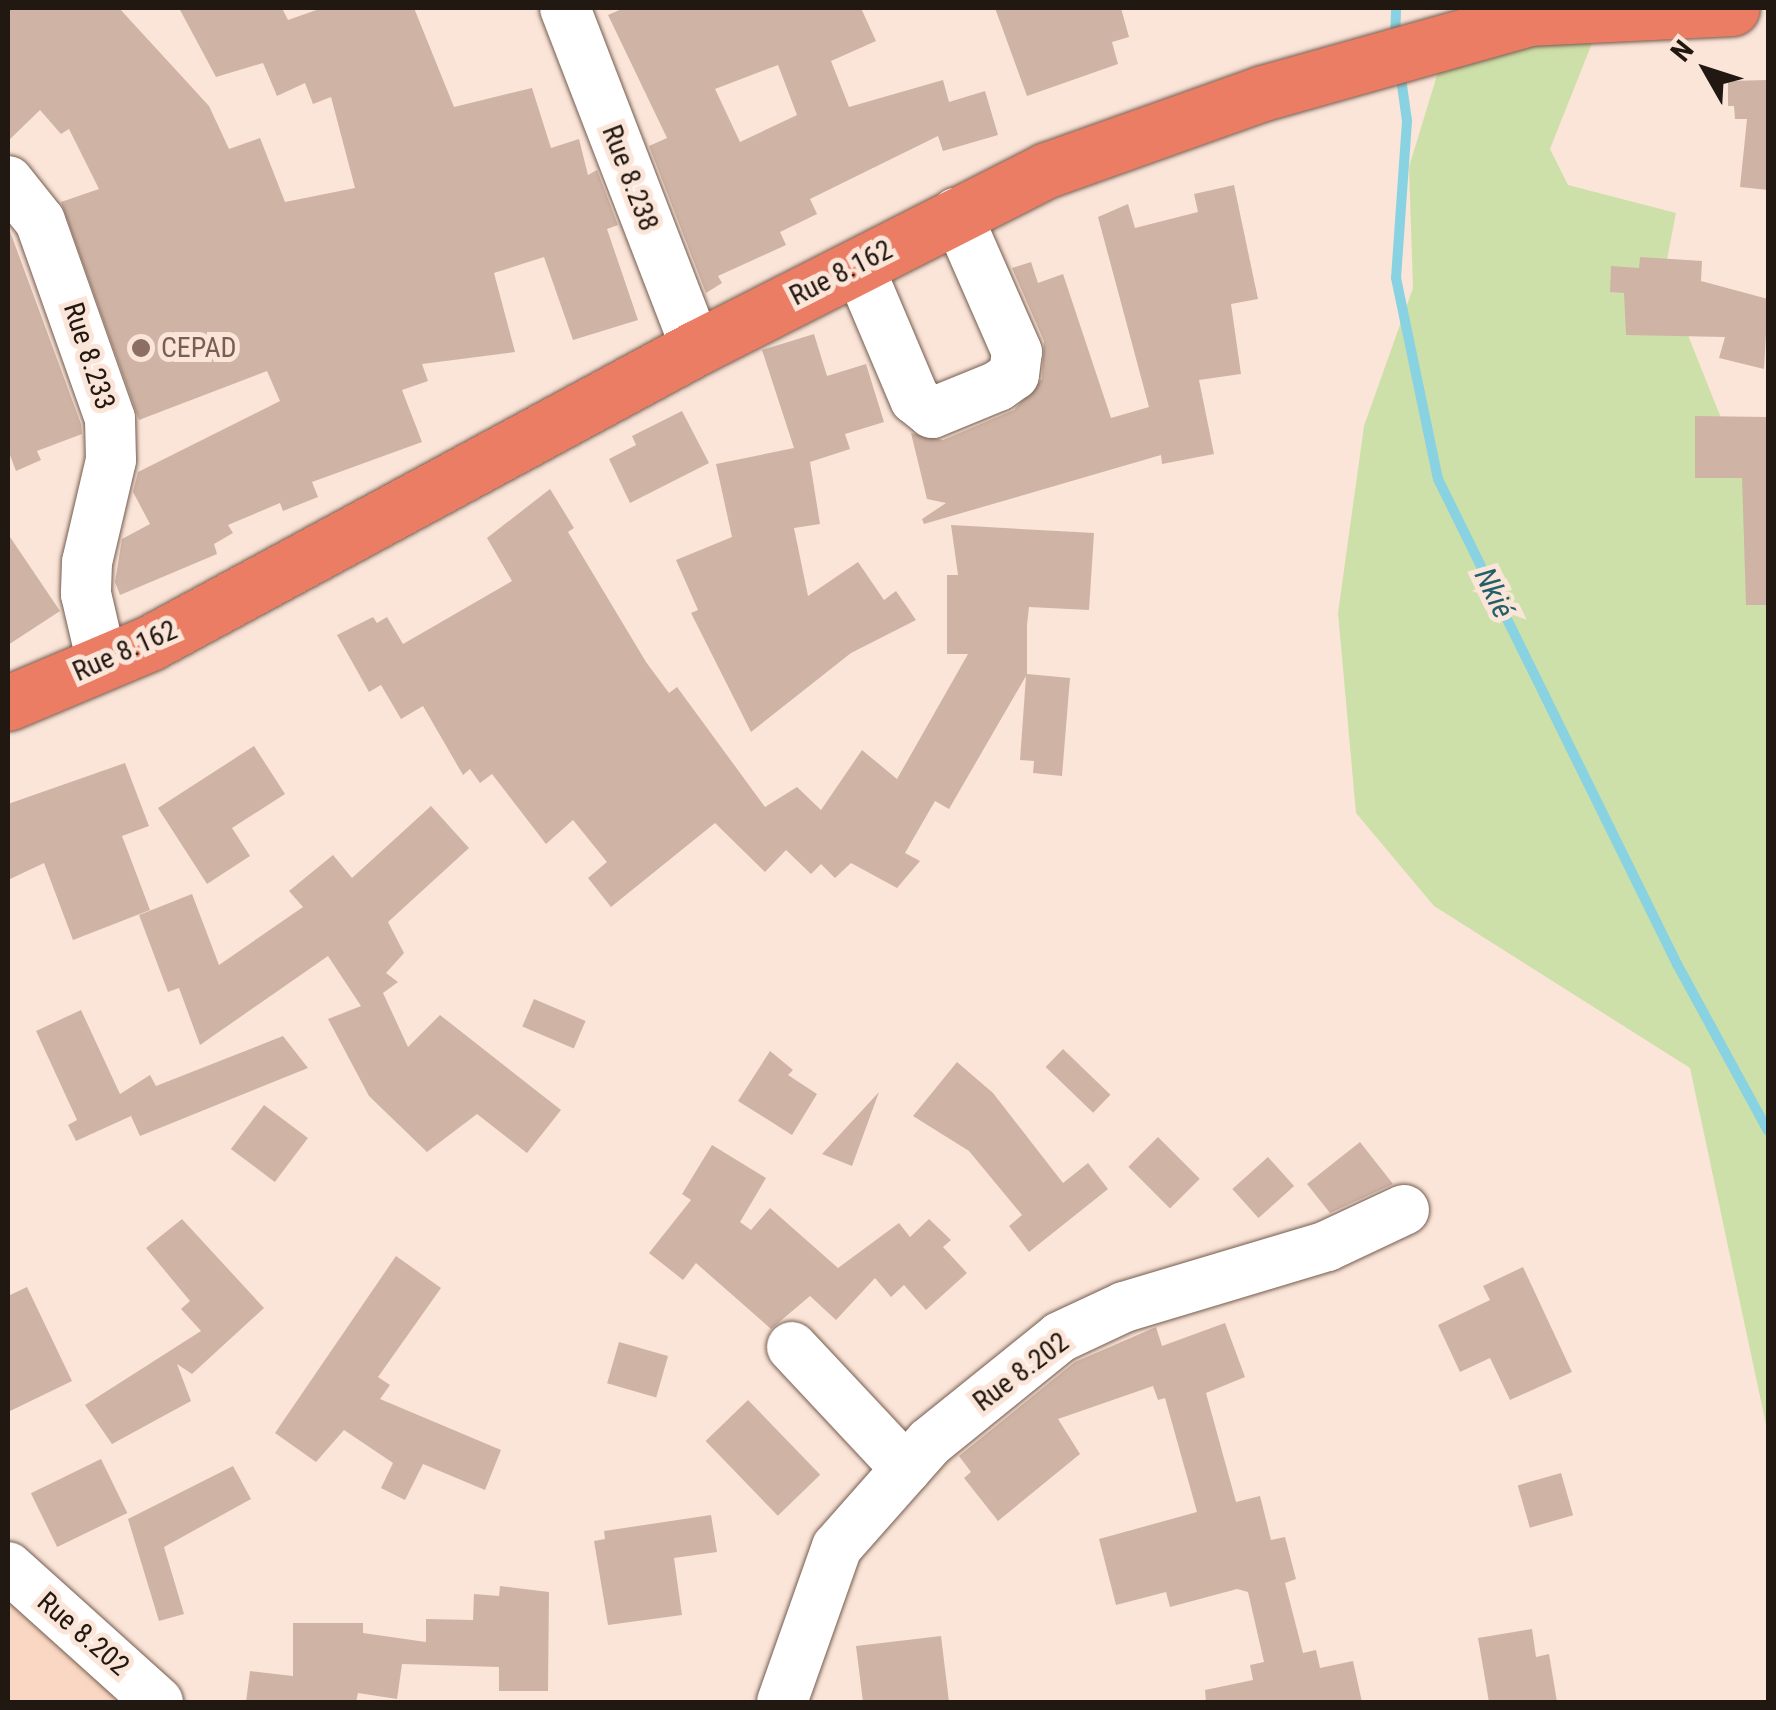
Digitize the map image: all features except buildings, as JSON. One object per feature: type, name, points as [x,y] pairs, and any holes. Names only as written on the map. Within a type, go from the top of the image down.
[{"type":"highway","name":"Rue 8.162","points":[[8,702],[102,664],[696,348],[1046,170],[1263,93],[1530,18],[1732,8]]},
{"type":"street","name":"Rue 8.238","points":[[565,8],[696,348]]},
{"type":"street","name":"Rue 8.233","points":[[8,181],[40,221],[110,419],[111,460],[87,562],[86,594],[102,664]]},
{"type":"street","points":[[858,264],[915,399],[932,413],[998,386],[1014,375],[1017,352],[956,213]]},
{"type":"street","name":"Rue 8.202","points":[[782,1702],[837,1547],[906,1469],[1060,1338],[1124,1306],[1328,1246],[1404,1210]]},
{"type":"street","points":[[792,1347],[906,1469]]},
{"type":"street","name":"Rue 8.202","points":[[8,1567],[158,1702]]},
{"type":"shaded area","points":[[8,1546],[160,1702],[8,1702]]},
{"type":"green space","points":[[1606,8],[1550,149],[1568,185],[1676,213],[1664,275],[1731,443],[1768,492],[1768,1434],[1690,1068],[1434,906],[1356,813],[1338,613],[1364,426],[1413,288],[1409,167],[1445,49]]},
{"type":"waterway","name":"Nkié","points":[[1395,40],[1396,8]]},
{"type":"waterway","name":"Nkié","points":[[1400,71],[1407,121],[1396,278],[1438,479],[1677,964],[1768,1131]]},
{"type":"place","name":"CEPAD","points":[[141,348]]}]
